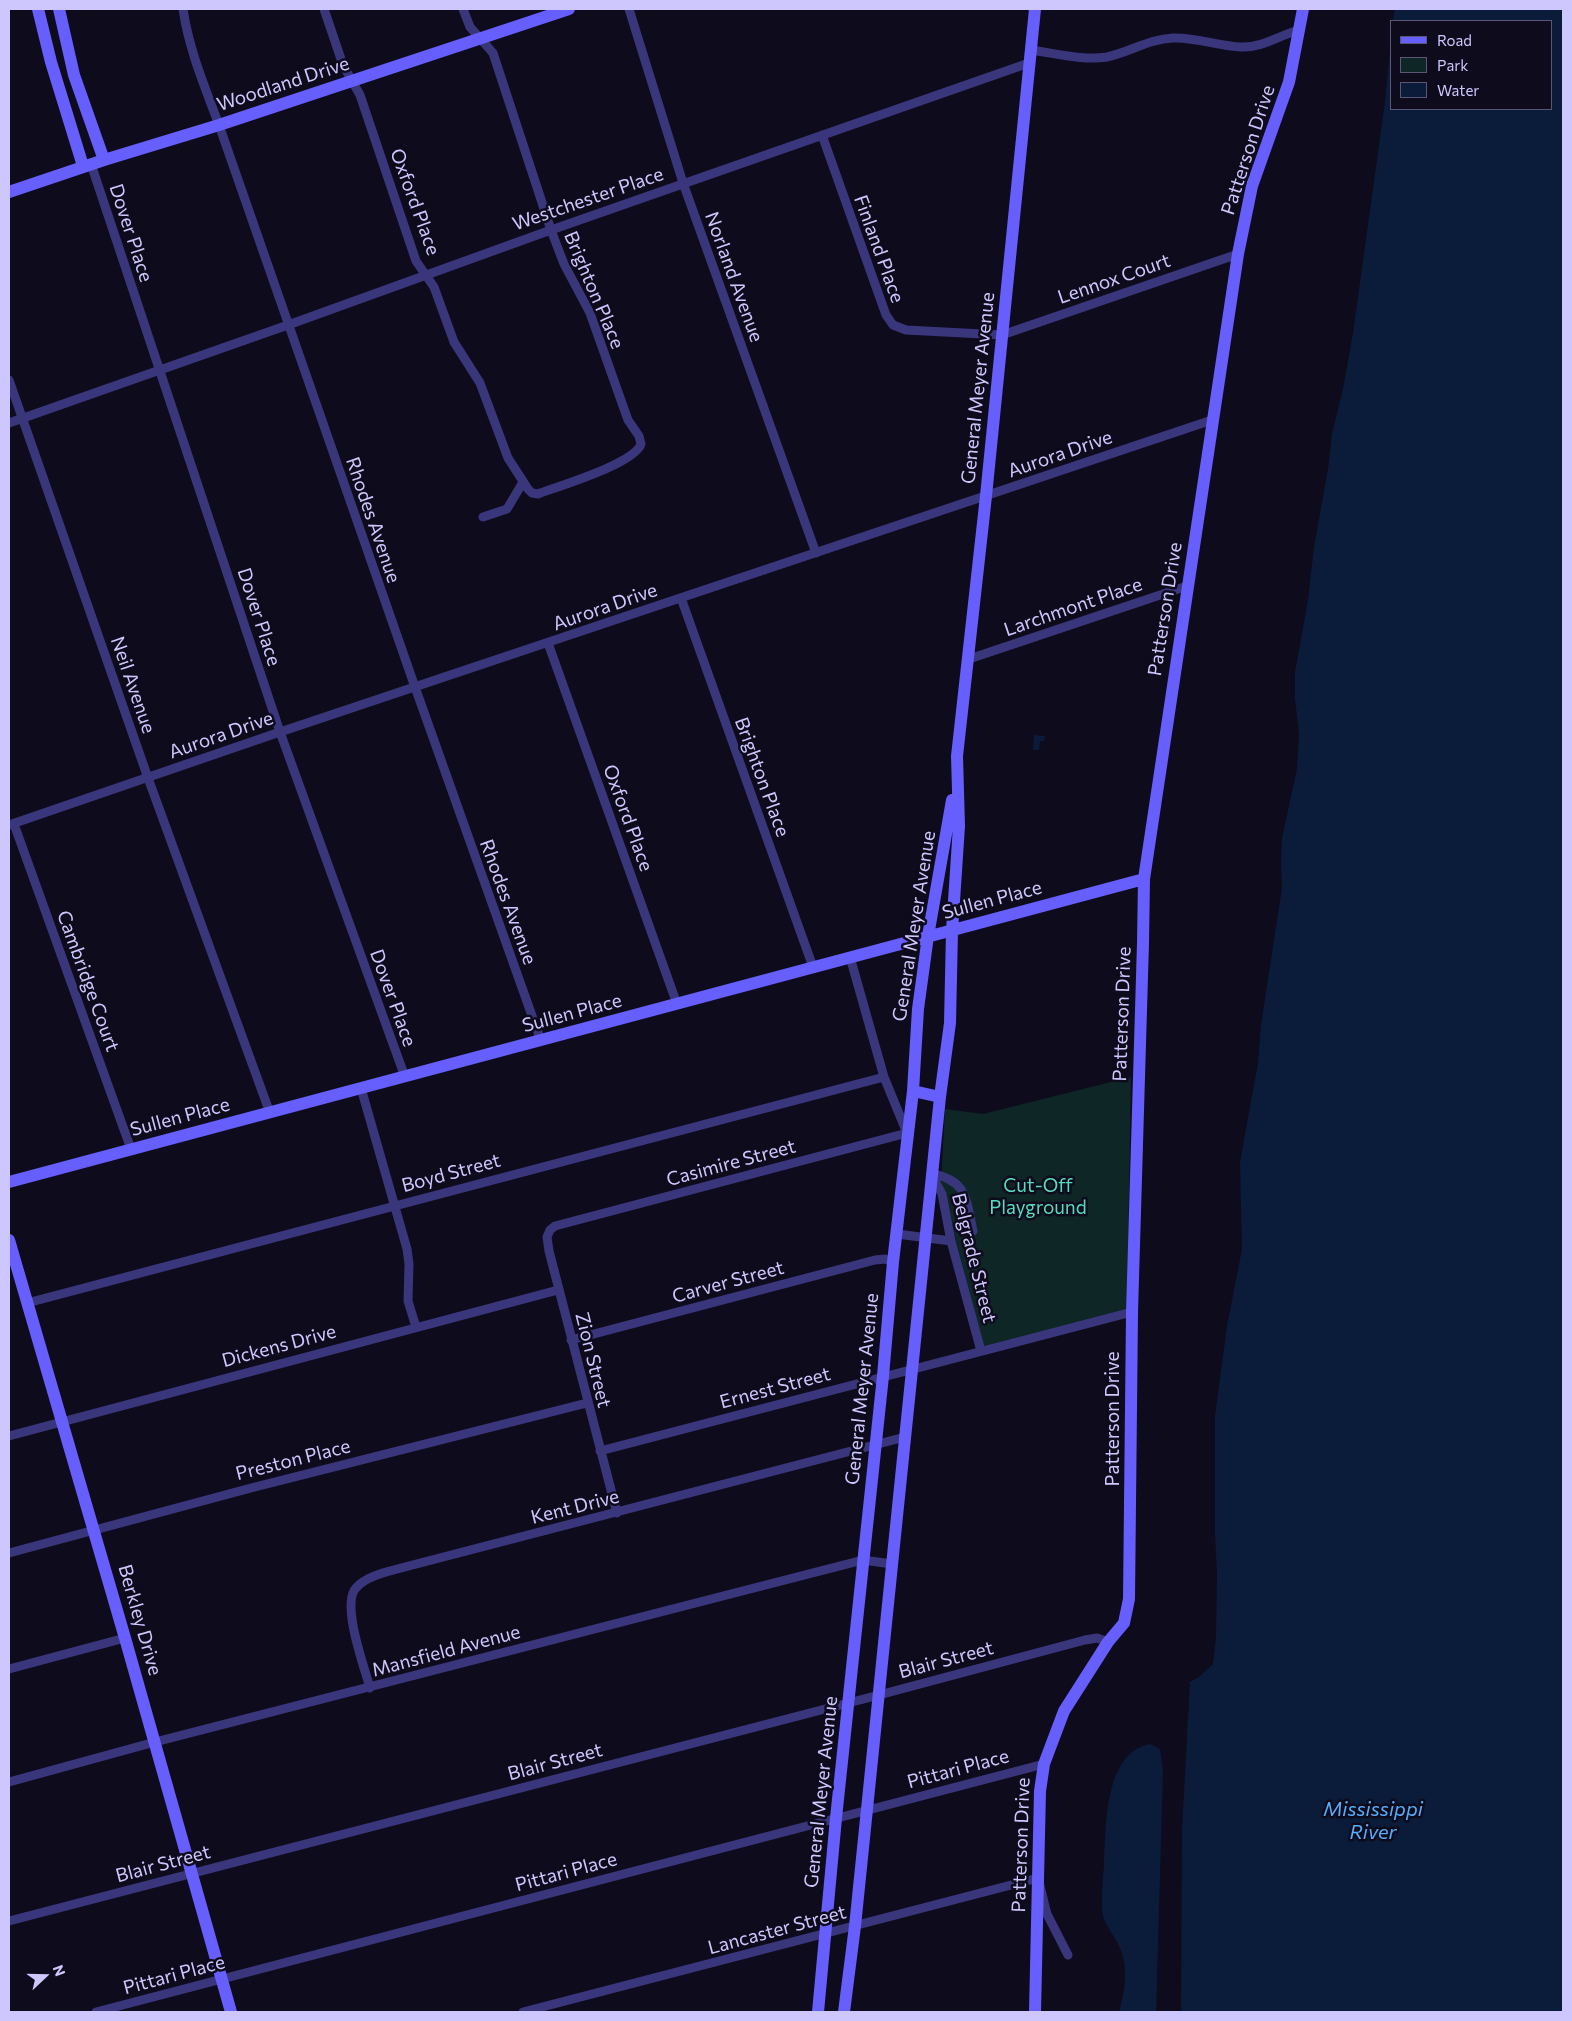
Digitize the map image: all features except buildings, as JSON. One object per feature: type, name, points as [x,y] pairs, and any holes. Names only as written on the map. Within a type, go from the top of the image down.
[{"type":"street","points":[[38,9],[51,62],[87,165]]},
{"type":"street","points":[[59,9],[74,75],[104,160]]},
{"type":"street","name":"Rhodes Avenue","points":[[183,9],[187,34],[193,53],[220,125],[288,325],[541,1041]]},
{"type":"street","name":"Oxford Place","points":[[324,9],[344,65],[360,95],[416,261],[434,287],[454,342],[480,383],[508,458],[523,482]]},
{"type":"street","name":"Brighton Place","points":[[463,9],[470,27],[482,38],[493,53],[551,230],[564,264],[590,313],[628,420],[639,436],[641,444],[636,453],[628,458],[538,494],[532,493],[523,482]]},
{"type":"street","name":"Woodland Drive","points":[[9,192],[87,165],[220,125],[569,9]]},
{"type":"street","name":"Norland Avenue","points":[[629,9],[683,183],[816,553]]},
{"type":"street","name":"General Meyer Avenue","points":[[818,2012],[874,1446],[913,1091],[918,1008],[928,936],[957,771],[1035,9]]},
{"type":"street","name":"Patterson Drive","points":[[1035,2012],[1040,1791],[1044,1764],[1064,1711],[1108,1642],[1124,1623],[1131,1583],[1132,1312],[1144,878],[1238,254],[1247,205],[1289,82],[1303,9]]},
{"type":"street","name":"Westchester Place","points":[[9,423],[822,135],[1030,57],[1104,57],[1147,42],[1175,38],[1242,47],[1267,43],[1288,33],[1300,30]]},
{"type":"street","name":"Finland Place","points":[[822,135],[878,296],[886,315],[894,325],[906,330],[1002,336]]},
{"type":"street","name":"Dover Place","points":[[87,165],[160,371],[280,732],[405,1077]]},
{"type":"street","name":"Lennox Court","points":[[1002,336],[1238,254]]},
{"type":"street","name":"Neil Avenue","points":[[9,380],[148,778],[270,1113]]},
{"type":"street","name":"Aurora Drive","points":[[11,825],[280,732],[1212,420]]},
{"type":"street","points":[[483,516],[507,510],[523,482]]},
{"type":"street","name":"Larchmont Place","points":[[969,659],[1187,586]]},
{"type":"street","name":"Brighton Place","points":[[681,598],[813,967]]},
{"type":"street","name":"Oxford Place","points":[[548,643],[677,1004]]},
{"type":"street","name":"General Meyer Avenue","points":[[844,2012],[856,1926],[940,1097],[950,1023],[952,931],[959,826],[957,771]]},
{"type":"street","name":"Cambridge Court","points":[[11,825],[131,1149]]},
{"type":"street","name":"Sullen Place","points":[[9,1182],[952,931],[1144,878]]},
{"type":"street","points":[[850,957],[884,1077],[907,1133]]},
{"type":"street","name":"Boyd Street","points":[[27,1303],[394,1204],[884,1077]]},
{"type":"street","points":[[361,1088],[408,1249],[408,1301],[416,1326]]},
{"type":"street","points":[[913,1091],[940,1097]]},
{"type":"street","name":"Casimire Street","points":[[564,1224],[907,1133]]},
{"type":"street","points":[[932,1174],[952,1179],[958,1185],[965,1196],[974,1231]]},
{"type":"street","name":"Belgrade Street","points":[[932,1174],[942,1194],[951,1241],[981,1351]]},
{"type":"street","name":"Zion Street","points":[[564,1224],[550,1230],[547,1237],[558,1290],[617,1513]]},
{"type":"street","points":[[897,1234],[951,1241]]},
{"type":"street","name":"Berkley Drive","points":[[9,1240],[155,1742],[231,2012]]},
{"type":"street","name":"Carver Street","points":[[571,1340],[875,1260],[885,1259],[893,1262]]},
{"type":"street","name":"Dickens Drive","points":[[9,1436],[416,1326],[558,1290]]},
{"type":"street","name":"Ernest Street","points":[[600,1451],[1132,1312]]},
{"type":"street","name":"Preston Place","points":[[9,1553],[287,1478],[587,1403]]},
{"type":"street","name":"Kent Drive","points":[[370,1688],[351,1617],[350,1600],[352,1594],[361,1584],[402,1568],[905,1437]]},
{"type":"street","name":"Mansfield Avenue","points":[[9,1782],[155,1742],[863,1560],[892,1564]]},
{"type":"street","points":[[9,1669],[125,1638]]},
{"type":"street","name":"Blair Street","points":[[9,1921],[1085,1640],[1097,1638],[1108,1642]]},
{"type":"street","name":"Pittari Place","points":[[96,2012],[1044,1764]]},
{"type":"street","points":[[1038,1878],[1047,1914],[1068,1955]]},
{"type":"street","name":"Lancaster Street","points":[[523,2012],[1038,1878]]},
{"type":"green space","name":"Cut-Off Playground","points":[[1131,1077],[1127,1310],[983,1347],[941,1182],[945,1109],[983,1114]]},
{"type":"water","name":"Mississippi River","points":[[1395,9],[1563,9],[1563,2012],[1181,2012],[1182,1830],[1190,1682],[1199,1677],[1213,1664],[1216,1638],[1215,1416],[1227,1326],[1242,1249],[1240,1162],[1258,1063],[1261,1025],[1282,888],[1282,838],[1297,769],[1299,734],[1295,699],[1295,672],[1308,600],[1314,547],[1328,469],[1332,434],[1343,389],[1353,333],[1385,102],[1390,50],[1390,110],[1552,110],[1552,20],[1393,20]]},
{"type":"water","points":[[1034,735],[1045,736],[1044,741],[1040,741],[1039,750],[1033,750]]},
{"type":"water","points":[[1150,1744],[1160,1749],[1163,1771],[1156,2012],[1119,2012],[1124,1987],[1124,1962],[1119,1946],[1104,1919],[1102,1908],[1107,1814],[1115,1777],[1123,1762],[1135,1750]]}]
